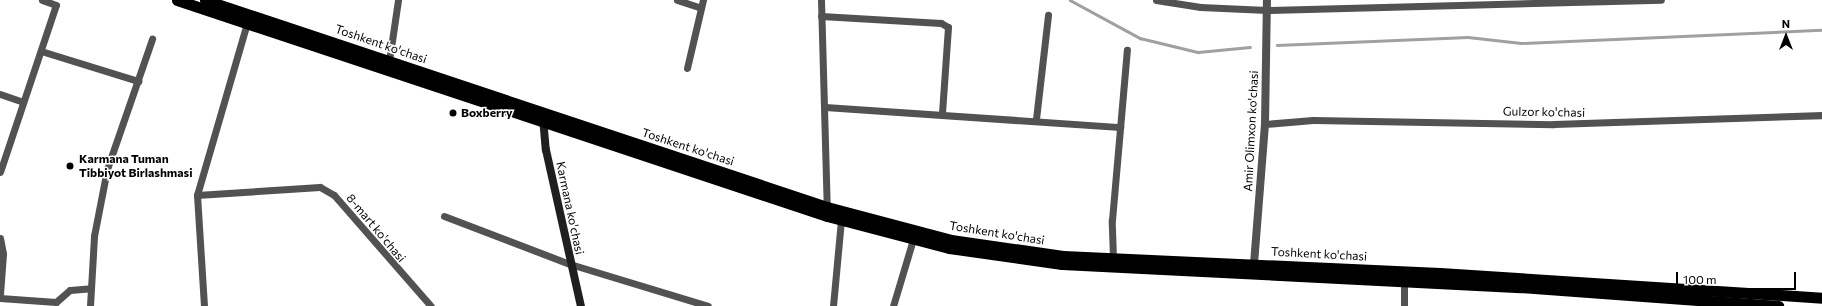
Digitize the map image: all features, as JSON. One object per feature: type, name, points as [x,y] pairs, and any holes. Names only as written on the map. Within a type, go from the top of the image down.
[{"type":"highway","name":"Toshkent ko'chasi","points":[[177,0],[202,2],[544,118],[827,211],[985,255],[1062,264],[1254,269],[1822,298]]},
{"type":"highway","name":"Toshkent ko'chasi","points":[[249,18],[389,61],[544,118]]},
{"type":"highway","name":"Toshkent ko'chasi","points":[[827,211],[841,220],[914,236],[1063,256],[1113,258],[1778,306]]},
{"type":"main road","name":"Karmana ko'chasi","points":[[544,118],[570,264],[581,306]]},
{"type":"street","points":[[0,172],[56,5],[42,0]]},
{"type":"street","points":[[389,61],[398,0]]},
{"type":"street","points":[[677,0],[701,8]]},
{"type":"street","points":[[687,68],[703,0]]},
{"type":"street","points":[[821,0],[827,211]]},
{"type":"street","points":[[1156,0],[1200,7],[1267,10],[1660,0]]},
{"type":"street","name":"Amir Olimxon ko'chasi","points":[[1254,269],[1265,124],[1267,0]]},
{"type":"street","points":[[1036,119],[1048,15]]},
{"type":"street","points":[[821,16],[941,23],[948,27],[942,113]]},
{"type":"street","points":[[204,306],[197,195],[249,18]]},
{"type":"street","points":[[90,306],[94,236],[107,169],[152,39]]},
{"type":"street","points":[[1113,258],[1120,127],[1127,50]]},
{"type":"street","points":[[41,51],[138,81]]},
{"type":"street","points":[[0,94],[23,102]]},
{"type":"street","points":[[825,107],[1036,119],[1120,127]]},
{"type":"street","name":"Gulzor ko'chasi","points":[[1265,124],[1336,120],[1554,124],[1822,115]]},
{"type":"street","name":"8-mart ko'chasi","points":[[197,195],[320,187],[334,195],[431,306]]},
{"type":"street","points":[[444,216],[570,264],[708,306]]},
{"type":"street","points":[[833,306],[841,220]]},
{"type":"street","points":[[893,306],[914,236]]},
{"type":"street","points":[[0,238],[3,254],[0,294]]},
{"type":"street","points":[[1404,280],[1404,306]]},
{"type":"street","points":[[0,298],[56,302],[70,290],[91,288]]},
{"type":"waterway","points":[[1070,0],[1140,38],[1198,52],[1250,47]]},
{"type":"waterway","points":[[1277,45],[1468,37],[1521,43],[1822,30]]},
{"type":"place","name":"Boxberry","points":[[453,113]]},
{"type":"place","name":"Karmana Tuman Tibbiyot Birlashmasi","points":[[70,166]]}]
